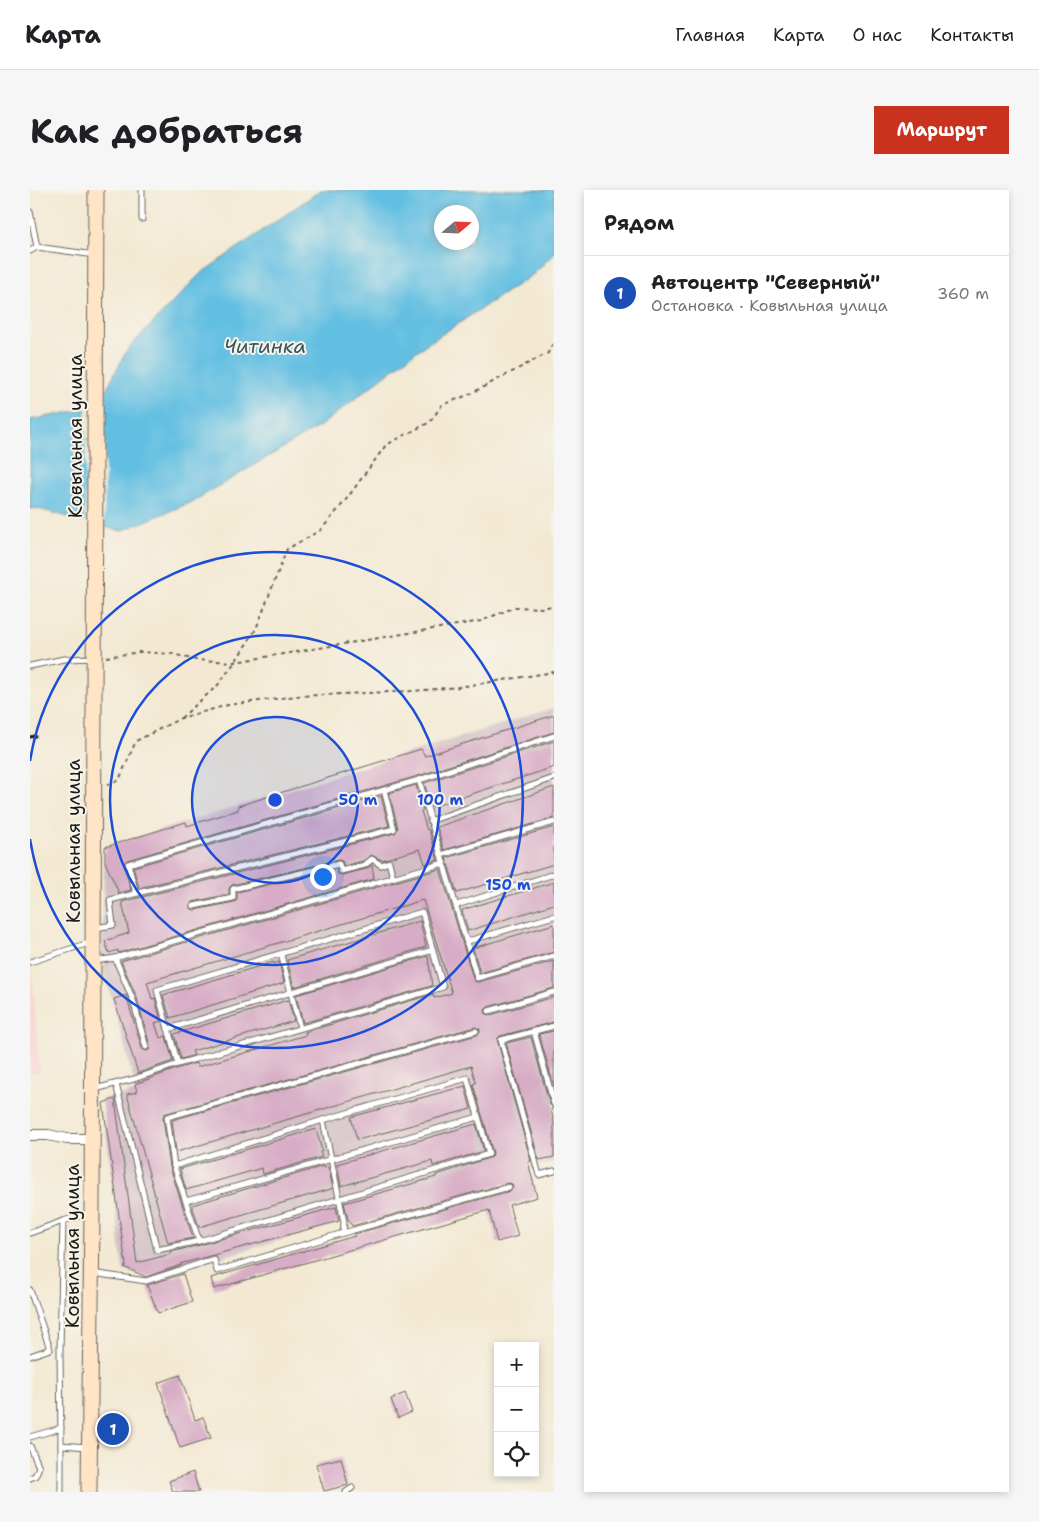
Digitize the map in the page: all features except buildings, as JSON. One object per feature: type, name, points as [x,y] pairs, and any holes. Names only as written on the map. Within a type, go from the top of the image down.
[{"type":"main road","name":"Ковыльная улица","points":[[89,1492],[92,1273],[96,190]]},
{"type":"street","points":[[30,1134],[67,1139],[92,1139]]},
{"type":"lane","points":[[142,190],[142,219]]},
{"type":"lane","points":[[30,212],[38,247]]},
{"type":"lane","points":[[30,251],[38,247],[95,255]]},
{"type":"lane","points":[[30,666],[64,659],[94,658]]},
{"type":"lane","points":[[136,893],[128,864],[419,780],[554,736]]},
{"type":"lane","points":[[430,821],[554,778]]},
{"type":"lane","points":[[419,780],[468,941],[477,978],[554,956]]},
{"type":"lane","points":[[30,962],[113,924],[110,900],[394,829],[384,790]]},
{"type":"lane","points":[[441,856],[554,822]]},
{"type":"lane","points":[[194,906],[233,898],[233,889],[339,864],[341,871],[365,865],[372,859],[380,865],[389,862],[393,878]]},
{"type":"lane","points":[[92,961],[101,962],[444,864]]},
{"type":"lane","points":[[457,905],[554,874]]},
{"type":"lane","points":[[92,1090],[443,986],[422,912],[157,990],[178,1064]]},
{"type":"lane","points":[[468,941],[554,916]]},
{"type":"lane","points":[[168,1029],[432,950]]},
{"type":"lane","points":[[281,954],[300,1028]]},
{"type":"lane","points":[[115,958],[133,1000],[146,1046]]},
{"type":"lane","points":[[488,1011],[554,992]]},
{"type":"lane","points":[[554,1026],[501,1040],[539,1175],[554,1170]]},
{"type":"lane","points":[[199,1241],[174,1166],[167,1118],[476,1031]]},
{"type":"lane","points":[[534,1031],[554,1104]]},
{"type":"lane","points":[[116,1084],[157,1250],[199,1241],[489,1154],[467,1078],[174,1166]]},
{"type":"lane","points":[[186,1201],[478,1117]]},
{"type":"lane","points":[[323,1120],[344,1222],[343,1232]]},
{"type":"lane","points":[[92,1273],[146,1281],[214,1259],[217,1272],[343,1232],[509,1187]]},
{"type":"lane","points":[[30,1233],[92,1212]]},
{"type":"lane","points":[[61,1492],[60,1350],[63,1221]]},
{"type":"lane","points":[[30,1290],[50,1349]]},
{"type":"lane","points":[[30,1356],[50,1349],[60,1350]]},
{"type":"lane","points":[[30,1437],[61,1428]]},
{"type":"lane","points":[[61,1445],[89,1447]]},
{"type":"lane","points":[[30,1446],[39,1467],[35,1476],[30,1478]]},
{"type":"lane","points":[[346,1492],[352,1488]]},
{"type":"path","points":[[181,718],[218,685],[256,629],[287,549],[321,530],[386,445],[430,422],[442,405],[468,395],[548,353],[554,341]]},
{"type":"path","points":[[94,658],[140,652],[173,654],[196,660],[235,662],[481,621],[515,607],[544,608],[554,604]]},
{"type":"path","points":[[94,792],[119,780],[136,741],[181,718],[228,704],[297,696],[459,687],[554,672]]},
{"type":"shaded area","points":[[554,708],[554,1162],[149,1278],[123,1270],[102,1099],[137,1091],[101,962],[105,847]]},
{"type":"shaded area","points":[[30,951],[40,1071],[30,1074]]},
{"type":"water","name":"Читинка","points":[[321,190],[554,190],[554,253],[535,273],[415,352],[320,426],[192,502],[121,531],[35,508],[30,509],[30,420],[97,407],[127,350],[200,274]]},
{"type":"pier","points":[[106,386],[104,529],[85,523],[86,407],[96,404]]},
{"type":"railway","points":[[30,737],[35,736]]},
{"type":"place","name":"Автоцентр \"Северный\"","points":[[113,1429]]}]
